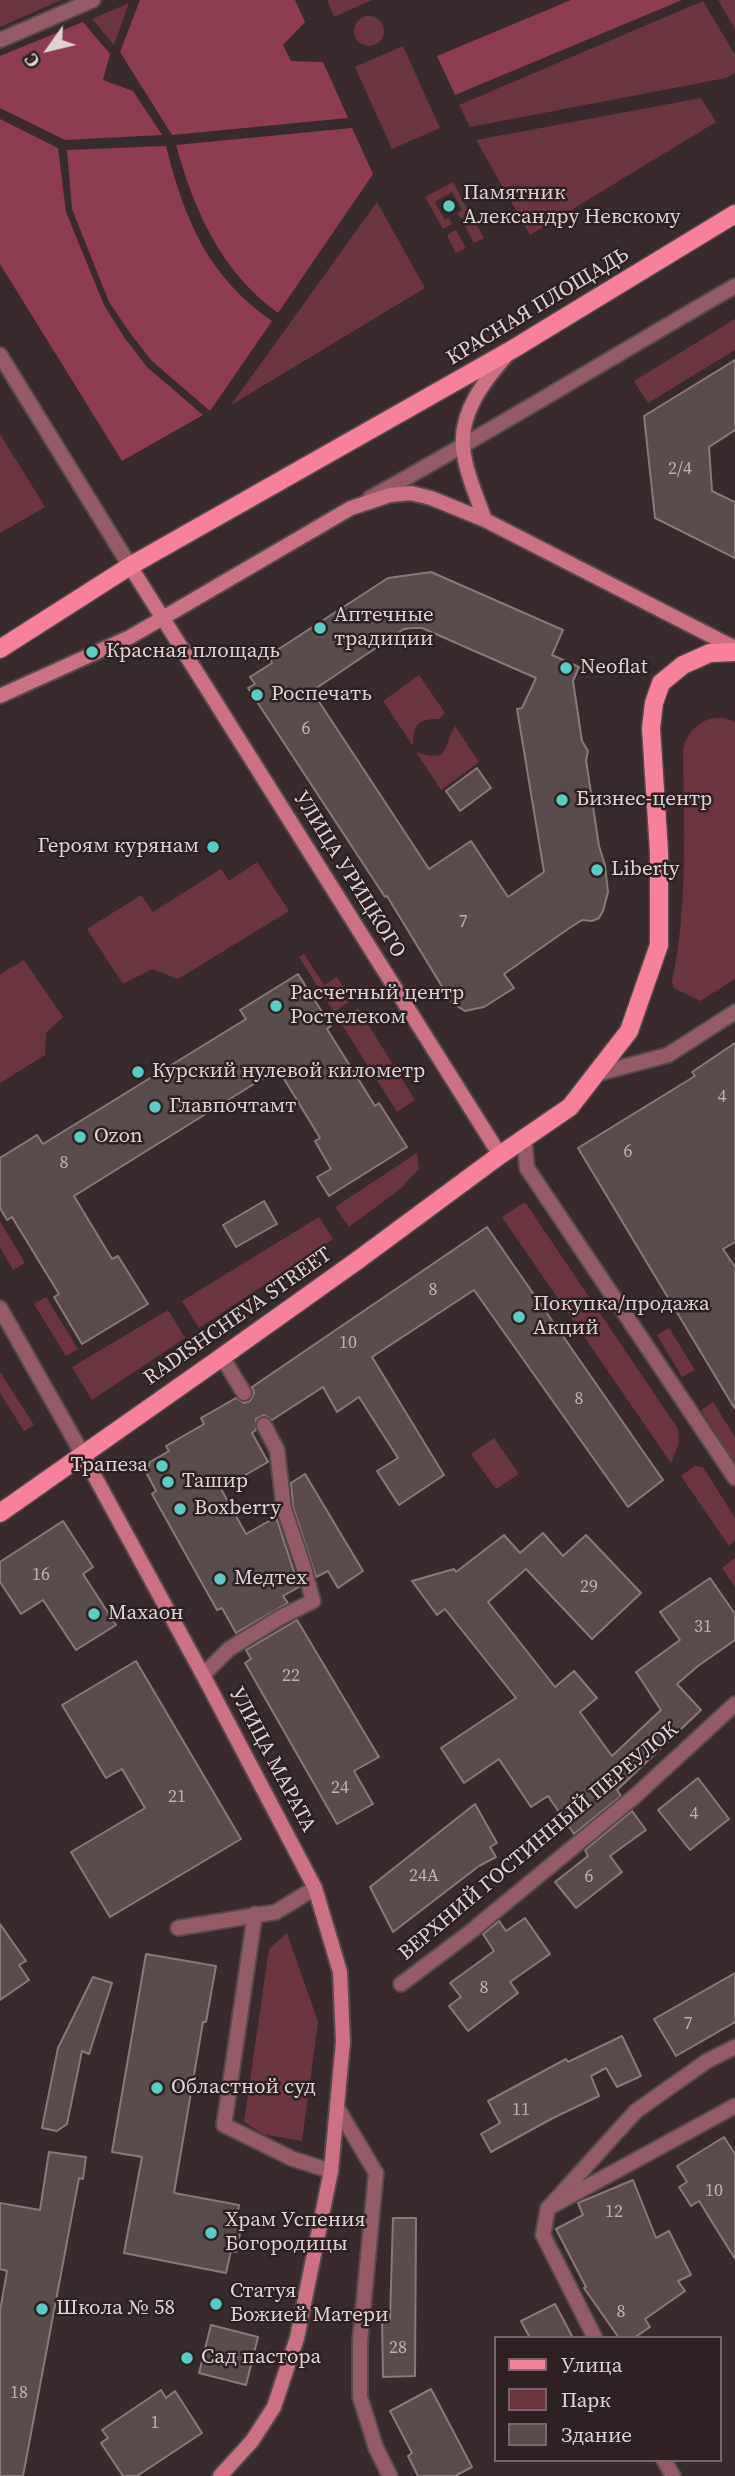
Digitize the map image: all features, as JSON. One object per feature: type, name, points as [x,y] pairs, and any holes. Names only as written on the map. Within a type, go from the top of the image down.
[{"type":"main road","name":"КРАСНАЯ ПЛОЩАДЬ","points":[[0,649],[130,566],[513,349],[735,214]]},
{"type":"main road","points":[[485,520],[463,447],[467,415],[473,401],[513,349]]},
{"type":"main road","points":[[0,696],[130,637],[351,508],[390,495],[411,493],[431,498],[485,520],[735,650]]},
{"type":"main road","name":"УЛИЦА УРИЦКОГО","points":[[130,566],[500,1155]]},
{"type":"main road","name":"RADISHCHEVA STREET","points":[[0,1513],[411,1222],[500,1155],[570,1108],[629,1031],[659,944],[659,852],[650,728],[654,703],[662,683],[683,665],[710,653],[735,650]]},
{"type":"main road","name":"УЛИЦА МАРАТА","points":[[83,1455],[315,1888],[340,1972],[343,2042],[331,2171],[297,2338],[274,2407],[252,2441],[220,2476]]},
{"type":"street","points":[[0,40],[93,0]]},
{"type":"street","points":[[351,508],[463,447],[735,286]]},
{"type":"street","points":[[0,355],[130,566]]},
{"type":"street","points":[[596,1074],[668,1055],[735,1012]]},
{"type":"street","points":[[524,1138],[527,1168],[735,1478]]},
{"type":"street","points":[[0,1308],[83,1455]]},
{"type":"street","points":[[222,1357],[244,1393]]},
{"type":"street","points":[[203,1675],[229,1648],[313,1601],[284,1509],[277,1450],[264,1425]]},
{"type":"street","name":"ВЕРХНИЙ ГОСТИННЫЙ ПЕРЕУЛОК","points":[[401,1984],[469,1933],[634,1797],[735,1704]]},
{"type":"street","points":[[178,1928],[276,1912],[315,1888]]},
{"type":"street","points":[[255,1914],[224,2125],[293,2159],[331,2171]]},
{"type":"street","points":[[594,2336],[543,2235],[548,2208],[636,2111],[735,2046]]},
{"type":"street","points":[[548,2208],[735,2106]]},
{"type":"street","points":[[338,2109],[376,2173],[360,2341],[360,2397],[376,2448],[390,2476]]},
{"type":"green space","points":[[0,0],[61,0],[0,27]]},
{"type":"green space","points":[[327,0],[372,0],[334,17]]},
{"type":"green space","points":[[718,0],[735,0],[735,29]]},
{"type":"green space","points":[[703,1],[735,55],[735,73],[726,78],[470,127],[459,105]]},
{"type":"green space","points":[[129,3],[114,45],[92,19]]},
{"type":"green space","points":[[369,16],[380,20],[384,31],[380,42],[369,46],[358,42],[354,31],[358,20]]},
{"type":"green space","points":[[403,46],[440,128],[392,149],[355,67]]},
{"type":"green space","points":[[701,98],[716,122],[530,235],[476,140]]},
{"type":"green space","points":[[453,182],[470,214],[461,219],[457,213],[462,210],[452,192],[435,202],[445,220],[449,218],[452,224],[443,229],[425,197]]},
{"type":"green space","points":[[377,202],[425,288],[231,405]]},
{"type":"green space","points":[[474,220],[484,238],[474,243],[465,226]]},
{"type":"green space","points":[[456,230],[466,248],[456,253],[447,235]]},
{"type":"green space","points":[[735,319],[735,350],[648,403],[634,381]]},
{"type":"green space","points":[[0,434],[45,507],[0,533]]},
{"type":"green space","points":[[419,675],[445,713],[439,719],[421,722],[415,728],[413,746],[383,701]]},
{"type":"green space","points":[[713,718],[725,718],[735,722],[735,979],[700,1001],[674,988],[672,982],[683,895],[683,749],[694,729]]},
{"type":"green space","points":[[455,726],[479,762],[441,790],[416,752],[435,756],[441,754]]},
{"type":"green space","points":[[257,862],[289,911],[178,979],[152,969],[123,984],[87,929],[141,895],[153,912],[221,869],[229,881]]},
{"type":"green space","points":[[304,954],[324,985],[337,977],[352,1000],[334,1012],[299,957]]},
{"type":"green space","points":[[24,960],[63,1017],[46,1033],[45,1055],[0,1083],[0,974]]},
{"type":"green space","points":[[358,1008],[415,1100],[397,1112],[339,1020]]},
{"type":"green space","points":[[417,1153],[419,1169],[400,1189],[349,1227],[335,1207]]},
{"type":"green space","points":[[525,1202],[678,1429],[679,1443],[671,1463],[502,1217]]},
{"type":"green space","points":[[319,1217],[333,1239],[199,1328],[182,1301]]},
{"type":"green space","points":[[0,1221],[25,1263],[13,1270],[0,1247]]},
{"type":"green space","points":[[46,1297],[78,1349],[66,1356],[34,1304]]},
{"type":"green space","points":[[168,1310],[185,1338],[92,1400],[72,1367]]},
{"type":"green space","points":[[669,1328],[695,1370],[682,1377],[657,1335]]},
{"type":"green space","points":[[0,1372],[34,1425],[24,1431],[0,1393]]},
{"type":"green space","points":[[713,1402],[735,1437],[735,1463],[701,1410]]},
{"type":"green space","points":[[494,1438],[519,1474],[496,1489],[471,1454]]},
{"type":"green space","points":[[694,1466],[703,1467],[735,1518],[735,1540],[729,1546],[681,1476]]},
{"type":"green space","points":[[735,1558],[735,1587],[722,1568]]},
{"type":"green space","points":[[287,1933],[318,2022],[302,2141],[263,2134],[244,2122],[269,1949]]},
{"type":"shaded area","points":[[140,0],[295,0],[305,22],[283,45],[291,61],[323,62],[348,118],[172,135],[120,52]]},
{"type":"shaded area","points":[[571,0],[682,0],[455,95],[437,56]]},
{"type":"shaded area","points":[[83,22],[110,54],[103,80],[133,91],[162,135],[65,140],[0,108],[0,56]]},
{"type":"shaded area","points":[[0,119],[58,148],[66,212],[104,305],[147,367],[203,415],[122,461],[0,264]]},
{"type":"shaded area","points":[[352,128],[373,174],[278,313],[241,279],[212,238],[192,193],[176,145]]},
{"type":"shaded area","points":[[166,146],[181,198],[215,266],[250,304],[272,321],[210,411],[152,361],[130,333],[109,302],[72,209],[67,150]]},
{"type":"building","points":[[735,360],[735,430],[709,447],[712,491],[735,502],[735,558],[655,518],[644,416]]},
{"type":"building","points":[[431,572],[563,630],[552,655],[579,667],[573,681],[582,741],[588,751],[586,760],[599,846],[605,865],[608,892],[603,911],[599,918],[592,921],[582,920],[504,974],[514,988],[484,1007],[465,1011],[452,1003],[387,896],[385,897],[248,688],[255,684],[250,677],[272,663],[268,656],[388,578]],"holes":[[[422,628],[536,678],[522,708],[517,709],[544,872],[508,897],[471,841],[429,869],[312,691],[404,629]]]},
{"type":"building","points":[[477,768],[491,788],[460,811],[446,791]]},
{"type":"building","name":"Главпочтамт","points":[[298,974],[331,1026],[327,1029],[375,1106],[379,1103],[407,1147],[329,1196],[317,1177],[331,1169],[315,1141],[320,1138],[278,1069],[74,1196],[112,1259],[118,1256],[148,1304],[82,1344],[54,1297],[59,1294],[12,1217],[7,1220],[0,1208],[0,1158],[37,1135],[43,1144],[246,1019],[240,1010]]},
{"type":"building","points":[[735,1043],[735,1242],[723,1249],[735,1267],[735,1409],[578,1148],[695,1076],[692,1072]]},
{"type":"building","points":[[264,1201],[277,1224],[236,1247],[223,1225]]},
{"type":"building","points":[[487,1227],[663,1480],[628,1507],[474,1290],[372,1357],[444,1475],[399,1505],[377,1471],[398,1458],[359,1397],[337,1412],[323,1387],[272,1420],[264,1415],[256,1419],[256,1430],[252,1433],[268,1462],[221,1489],[246,1534],[276,1517],[299,1587],[283,1596],[288,1603],[236,1633],[222,1608],[217,1610],[152,1494],[156,1491],[147,1474],[150,1462],[169,1451],[166,1446],[204,1424],[201,1418],[236,1398],[244,1403],[250,1401],[254,1393],[252,1387]]},
{"type":"building","points":[[305,1474],[363,1571],[338,1588],[328,1571],[316,1577],[293,1507],[291,1483]]},
{"type":"building","points":[[63,1521],[93,1567],[83,1574],[116,1625],[76,1650],[43,1600],[21,1614],[0,1582],[0,1562]]},
{"type":"building","points":[[543,1533],[563,1556],[586,1535],[641,1593],[592,1639],[526,1569],[488,1602],[555,1687],[574,1671],[597,1698],[580,1712],[612,1756],[661,1710],[636,1672],[680,1640],[660,1612],[710,1578],[735,1614],[735,1640],[677,1684],[701,1710],[617,1790],[621,1796],[574,1834],[548,1796],[531,1807],[499,1759],[464,1783],[441,1748],[516,1698],[445,1609],[437,1615],[412,1581],[454,1569],[456,1572],[504,1535],[520,1553]]},
{"type":"building","points":[[297,1620],[379,1757],[354,1771],[373,1804],[337,1824],[245,1663],[251,1659],[246,1650]]},
{"type":"building","points":[[136,1661],[241,1839],[110,1917],[71,1852],[145,1808],[122,1769],[106,1778],[62,1705]]},
{"type":"building","points":[[698,1778],[729,1819],[690,1850],[658,1810]]},
{"type":"building","points":[[475,1804],[497,1843],[490,1847],[496,1857],[479,1866],[393,1932],[370,1887]]},
{"type":"building","points":[[632,1811],[646,1830],[610,1856],[622,1872],[576,1908],[555,1882],[588,1856],[585,1850]]},
{"type":"building","points":[[525,1918],[550,1954],[510,1982],[518,1993],[468,2031],[449,2006],[461,1997],[450,1983],[494,1951],[483,1934],[499,1921],[506,1931]]},
{"type":"building","points":[[0,1924],[26,1961],[19,1965],[29,1980],[0,2000]]},
{"type":"building","name":"Областной суд","points":[[146,1954],[216,1966],[206,2022],[203,2022],[174,2193],[239,2205],[235,2228],[241,2229],[236,2252],[231,2251],[226,2273],[124,2253],[142,2157],[112,2152]]},
{"type":"building","points":[[735,1973],[735,2022],[676,2056],[654,2019]]},
{"type":"building","points":[[93,1977],[112,1983],[89,2054],[82,2051],[67,2124],[57,2131],[42,2128],[58,2048]]},
{"type":"building","points":[[622,2036],[641,2076],[617,2087],[606,2068],[591,2076],[599,2096],[491,2152],[481,2134],[500,2123],[488,2101],[566,2059],[568,2062]]},
{"type":"building","points":[[724,2137],[735,2154],[735,2259],[699,2201],[691,2206],[679,2187],[687,2182],[677,2166]]},
{"type":"building","points":[[49,2152],[86,2157],[83,2179],[79,2178],[23,2476],[0,2476],[0,2311],[7,2271],[0,2269],[0,2203],[40,2210]]},
{"type":"building","points":[[633,2180],[656,2238],[669,2231],[691,2275],[678,2281],[685,2291],[645,2319],[650,2327],[637,2336],[618,2336],[584,2288],[586,2287],[556,2229],[583,2215],[578,2203]]},
{"type":"building","points":[[393,2218],[416,2218],[415,2376],[383,2377],[382,2320],[390,2320]]},
{"type":"building","points":[[555,2304],[572,2336],[529,2336],[521,2321]]},
{"type":"building","points":[[211,2325],[258,2337],[246,2385],[199,2373]]},
{"type":"building","points":[[431,2389],[472,2467],[455,2476],[418,2476],[408,2456],[412,2453],[390,2411]]},
{"type":"building","points":[[161,2390],[166,2398],[175,2391],[202,2433],[137,2476],[123,2476],[101,2443],[108,2438],[102,2430]]},
{"type":"place","name":"Памятник Александру Невскому","points":[[449,206]]},
{"type":"place","name":"Аптечные традиции","points":[[320,628]]},
{"type":"place","name":"Красная площадь","points":[[92,652]]},
{"type":"place","name":"Neoflat","points":[[566,668]]},
{"type":"place","name":"Роспечать","points":[[257,695]]},
{"type":"place","name":"Бизнес-центр","points":[[562,800]]},
{"type":"place","name":"Героям курянам","points":[[213,847]]},
{"type":"place","name":"Liberty","points":[[597,870]]},
{"type":"place","name":"Расчетный центр Ростелеком","points":[[276,1006]]},
{"type":"place","name":"Курский нулевой километр","points":[[138,1072]]},
{"type":"place","name":"Главпочтамт","points":[[155,1107]]},
{"type":"place","name":"Ozon","points":[[80,1137]]},
{"type":"place","name":"Покупка/продажа Акций","points":[[519,1317]]},
{"type":"place","name":"Трапеза","points":[[162,1466]]},
{"type":"place","name":"Ташир","points":[[168,1482]]},
{"type":"place","name":"Boxberry","points":[[180,1509]]},
{"type":"place","name":"Медтех","points":[[220,1579]]},
{"type":"place","name":"Махаон","points":[[94,1614]]},
{"type":"place","name":"Областной суд","points":[[157,2088]]},
{"type":"place","name":"Храм Успения Богородицы","points":[[211,2233]]},
{"type":"place","name":"Статуя Божией Матери","points":[[216,2304]]},
{"type":"place","name":"Школа № 58","points":[[42,2309]]},
{"type":"place","name":"Сад пастора","points":[[187,2358]]}]
